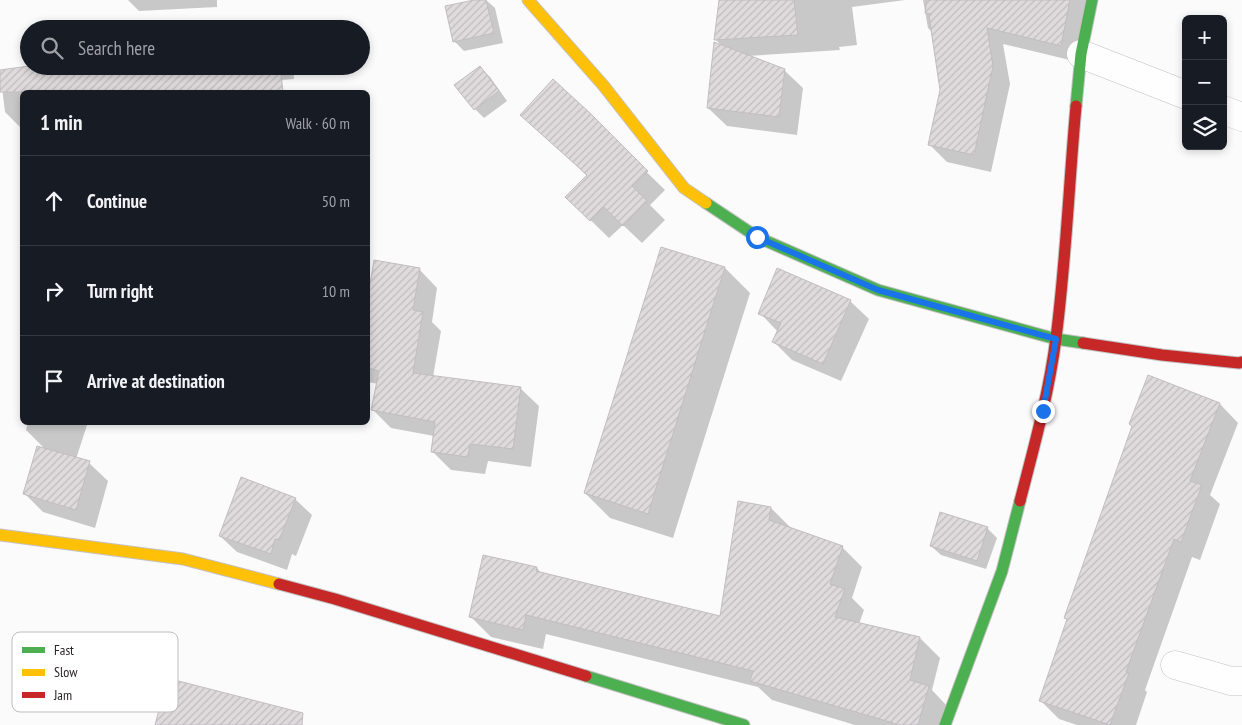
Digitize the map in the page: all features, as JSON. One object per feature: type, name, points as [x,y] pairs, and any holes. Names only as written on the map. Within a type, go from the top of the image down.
[{"type":"street","points":[[528,0],[603,85],[684,188],[757,237],[878,290],[1056,339],[1162,355],[1242,362]]},
{"type":"street","points":[[945,725],[1002,571],[1043,411],[1056,339],[1062,285],[1081,54],[1092,0]]},
{"type":"street","points":[[1081,54],[1182,93]]},
{"type":"street","points":[[1227,111],[1242,117]]},
{"type":"street","points":[[0,535],[182,559],[335,599],[744,725]]},
{"type":"street","points":[[1175,665],[1231,681],[1242,681]]},
{"type":"building","points":[[474,0],[486,0],[494,33],[453,42],[445,6]]},
{"type":"building","points":[[719,0],[794,0],[798,35],[714,40]]},
{"type":"building","points":[[927,0],[1070,0],[1061,46],[987,28],[993,66],[974,155],[928,145],[940,90],[929,16],[932,14],[925,13]]},
{"type":"building","points":[[714,42],[785,69],[779,117],[707,108]]},
{"type":"building","points":[[480,66],[499,91],[474,110],[454,85]]},
{"type":"building","points":[[20,67],[20,75],[281,75],[283,90],[20,90],[20,92],[0,92],[0,70]]},
{"type":"building","points":[[553,79],[648,171],[632,186],[647,201],[623,226],[604,207],[590,221],[565,197],[587,175],[520,115]]},
{"type":"building","points":[[661,247],[725,267],[648,514],[584,493]]},
{"type":"building","points":[[374,260],[420,268],[413,310],[423,312],[413,373],[521,387],[513,449],[470,444],[468,457],[431,452],[435,422],[371,410],[379,371],[370,369],[370,284]]},
{"type":"building","points":[[777,268],[851,300],[823,364],[772,342],[781,323],[758,314]]},
{"type":"building","points":[[1148,375],[1220,403],[1190,481],[1202,485],[1181,542],[1174,539],[1126,672],[1129,673],[1110,725],[1039,701],[1067,619],[1064,618],[1132,426],[1129,424]]},
{"type":"building","points":[[37,446],[90,461],[76,510],[23,494]]},
{"type":"building","points":[[241,477],[296,498],[279,540],[275,539],[271,554],[219,536]]},
{"type":"building","points":[[738,501],[771,507],[769,520],[843,546],[830,584],[845,589],[835,617],[920,637],[910,680],[929,686],[918,725],[900,725],[750,681],[753,671],[526,615],[523,630],[469,617],[483,555],[537,567],[536,571],[720,616]]},
{"type":"building","points":[[940,512],[988,527],[977,561],[930,546]]},
{"type":"building","points":[[178,681],[303,713],[302,725],[155,725],[158,712],[178,712]]},
{"type":"traffic: fast","points":[[1076,106],[1081,54],[1092,0]]},
{"type":"traffic: fast","points":[[706,203],[757,237],[878,290],[1056,339],[1083,343]]},
{"type":"traffic: fast","points":[[945,725],[1002,571],[1020,501]]},
{"type":"traffic: fast","points":[[586,676],[744,725]]},
{"type":"traffic: slow","points":[[528,0],[603,85],[684,188],[706,203]]},
{"type":"traffic: slow","points":[[0,535],[183,559],[279,584]]},
{"type":"traffic: jam","points":[[1020,501],[1045,400],[1056,338],[1076,106]]},
{"type":"traffic: jam","points":[[1083,343],[1162,355],[1242,362]]},
{"type":"traffic: jam","points":[[279,584],[335,599],[586,676]]},
{"type":"route","points":[[757,237],[878,290],[1056,339],[1043,411]]}]
